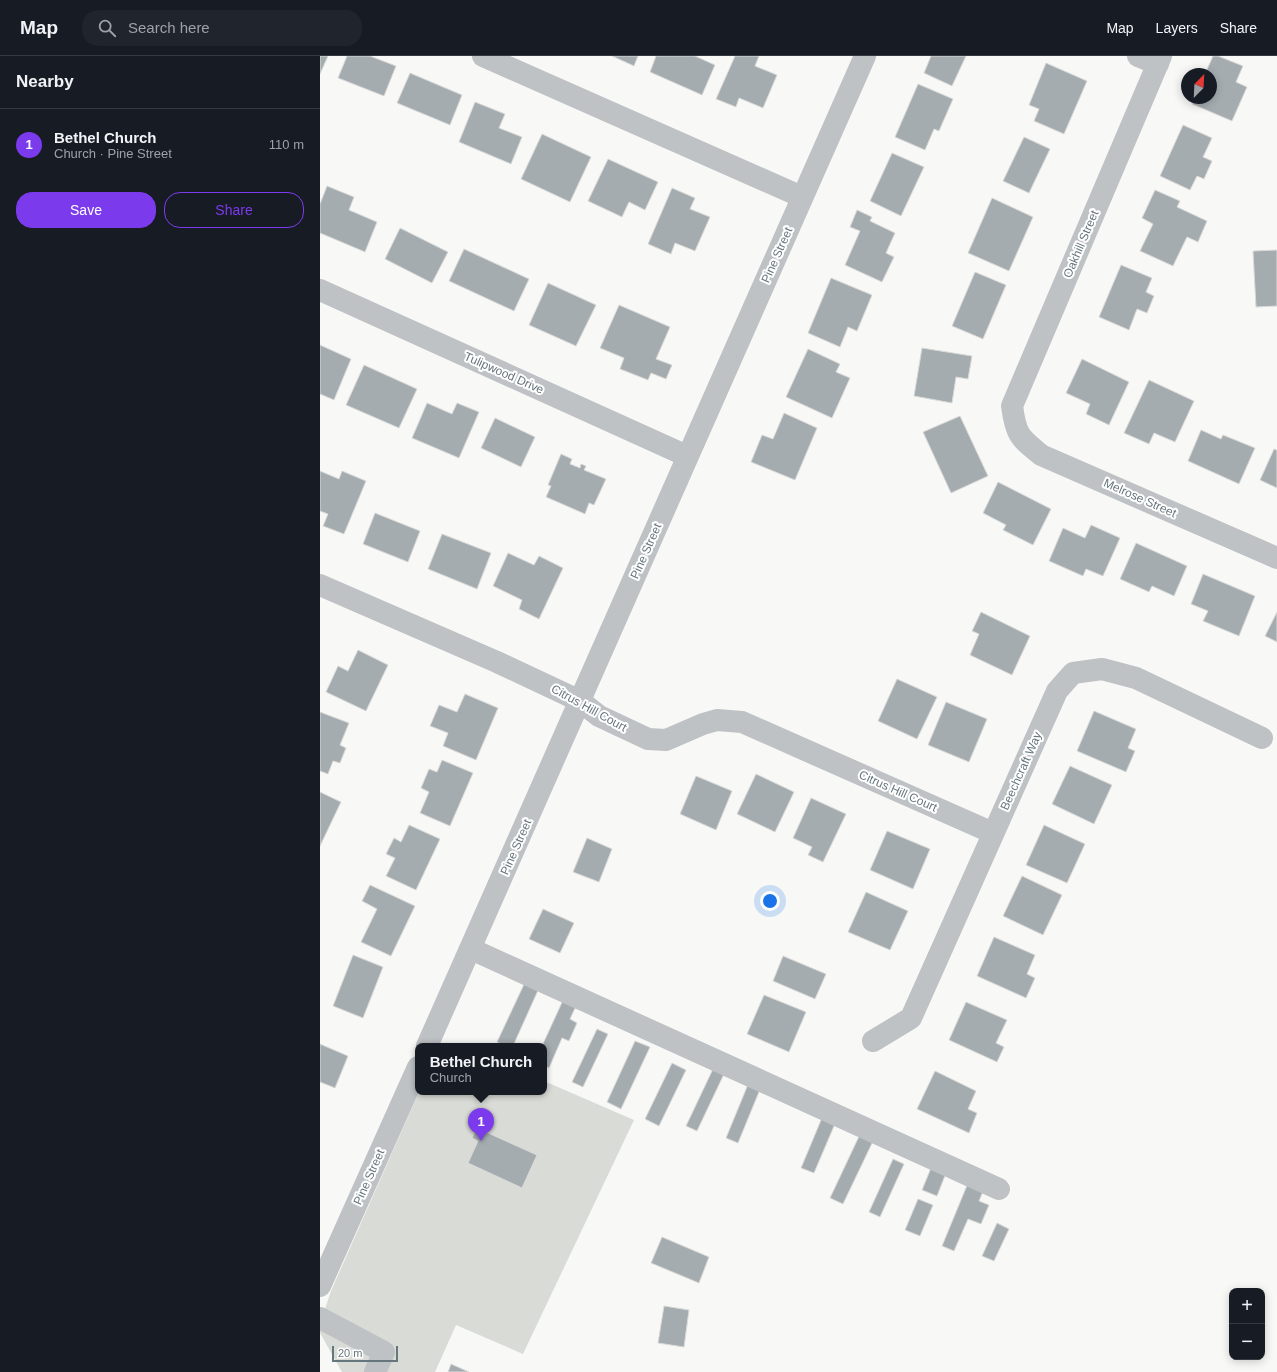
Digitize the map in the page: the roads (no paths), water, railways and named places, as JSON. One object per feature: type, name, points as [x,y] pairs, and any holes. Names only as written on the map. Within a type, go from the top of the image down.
[{"type":"street","points":[[483,56],[802,197]]},
{"type":"street","name":"Pine Street","points":[[428,1043],[865,56]]},
{"type":"street","name":"Oakhill Street","points":[[1014,424],[1012,406],[1152,59]]},
{"type":"street","name":"Tulipwood Drive","points":[[320,290],[687,456]]},
{"type":"street","name":"Melrose Street","points":[[1014,424],[1021,439],[1041,455],[1277,558]]},
{"type":"street","name":"Citrus Hill Court","points":[[320,585],[497,662],[580,701],[600,716],[648,739],[666,740],[703,724],[717,720],[742,722],[993,832]]},
{"type":"street","name":"Beechcraft Way","points":[[873,1041],[911,1018],[1057,691],[1073,674],[1102,669],[1136,678],[1262,738]]},
{"type":"street","points":[[471,949],[999,1189]]},
{"type":"street","name":"Pine Street","points":[[320,1286],[415,1074]]},
{"type":"street","points":[[320,1318],[384,1352],[375,1372]]},
{"type":"place","name":"Bethel Church","points":[[481,1141]]}]
